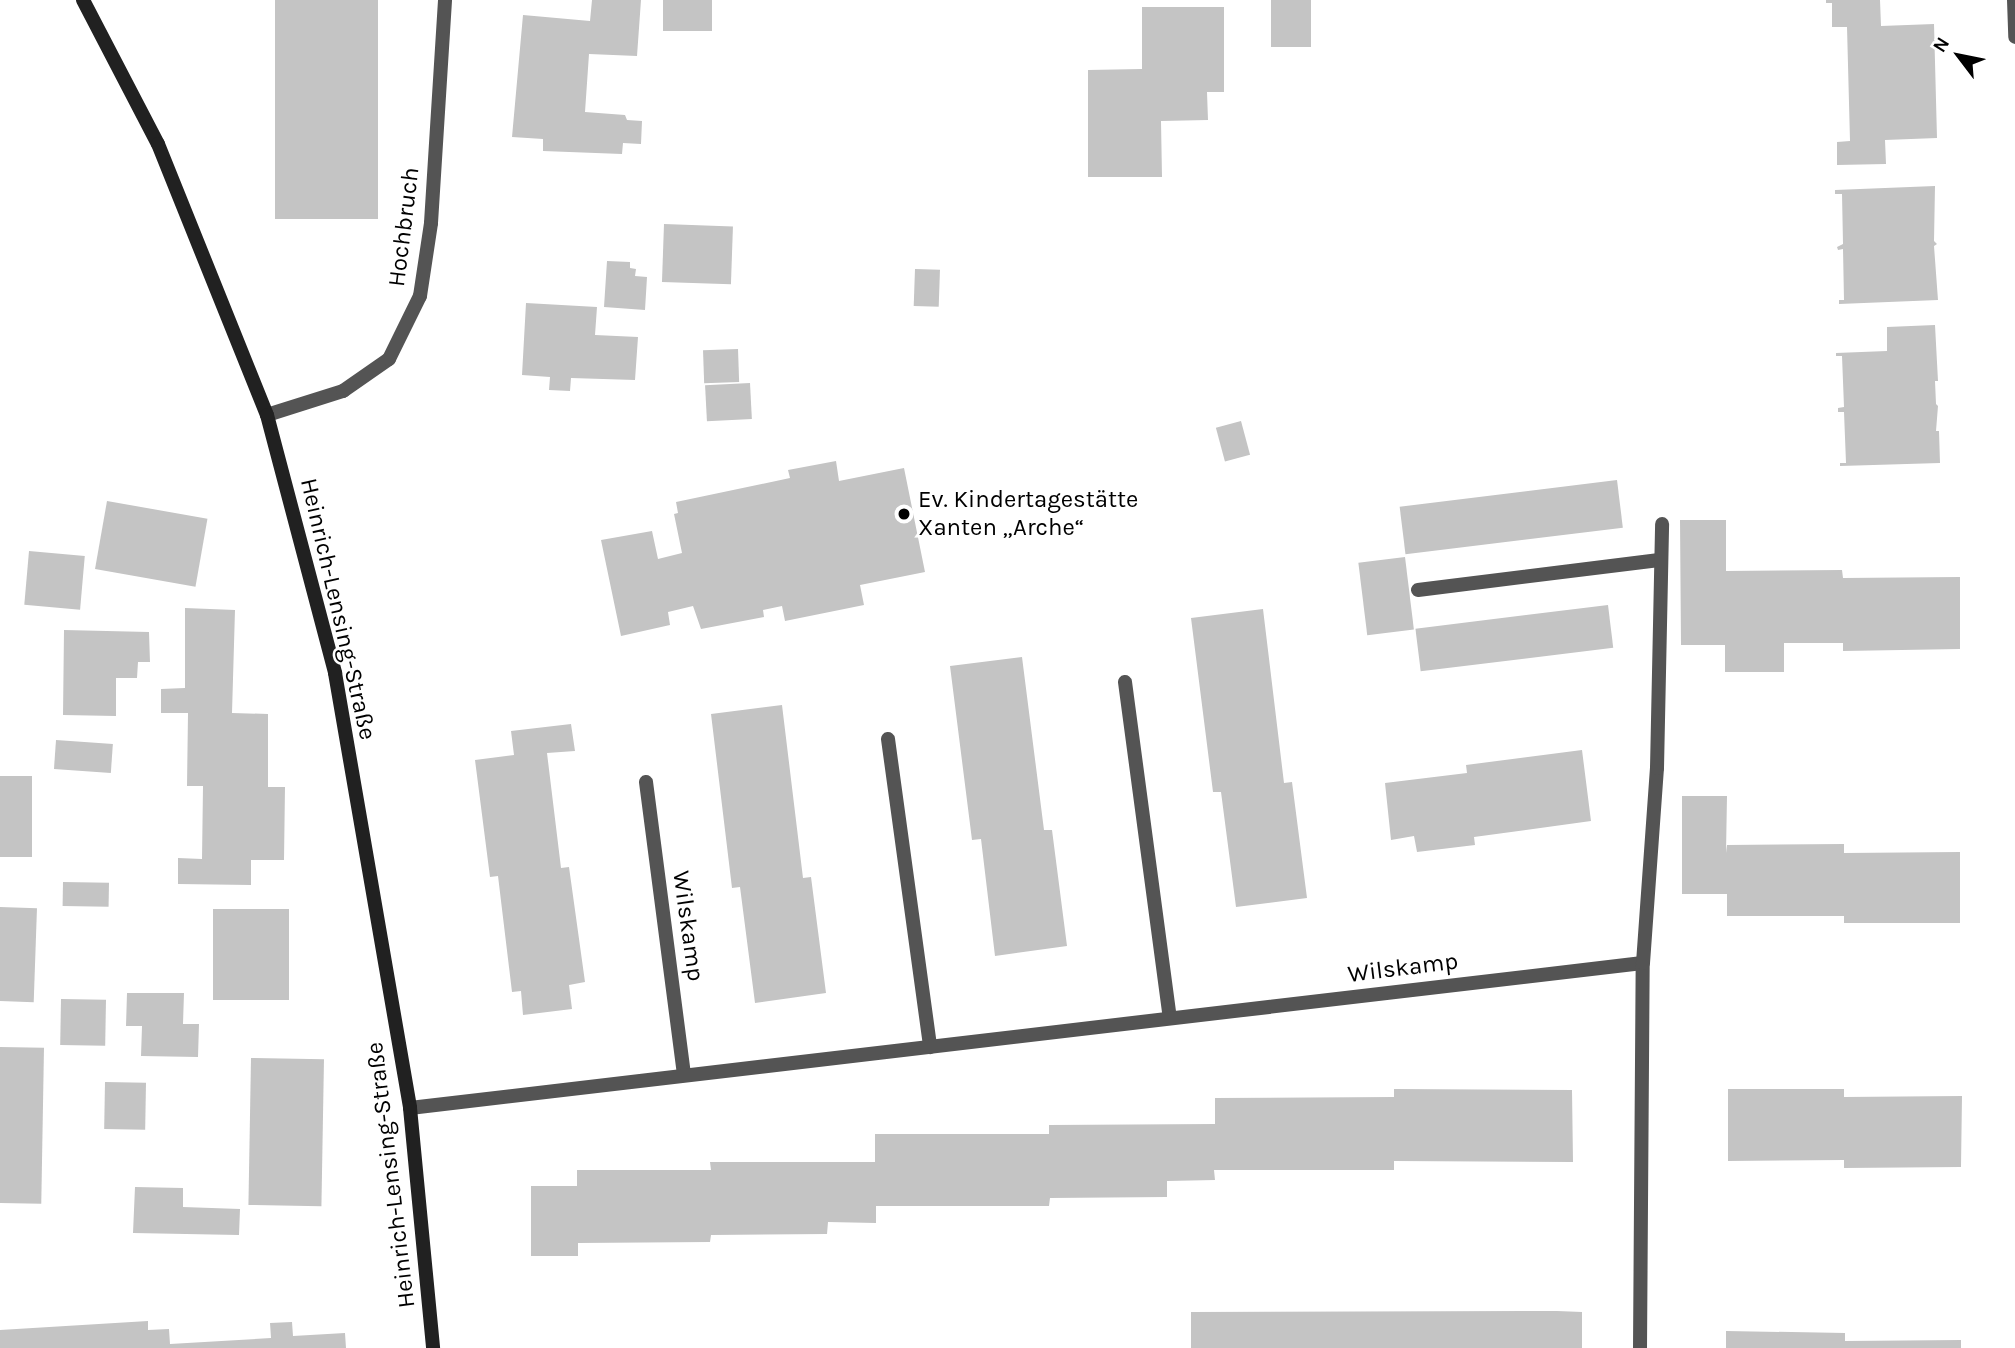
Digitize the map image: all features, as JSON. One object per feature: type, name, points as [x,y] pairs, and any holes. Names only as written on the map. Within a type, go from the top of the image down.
[{"type":"street","name":"Heinrich-Lensing-Straße","points":[[83,0],[158,144],[267,415],[335,673],[410,1108],[433,1348]]},
{"type":"street","name":"Hochbruch","points":[[267,415],[342,391],[389,359],[420,296],[431,223],[445,0]]},
{"type":"street","points":[[2014,0],[2015,37]]},
{"type":"street","points":[[1640,1348],[1643,963],[1657,768],[1659,560],[1662,524]]},
{"type":"street","points":[[1418,590],[1659,560]]},
{"type":"street","points":[[1125,682],[1170,1018]]},
{"type":"street","points":[[888,739],[930,1047]]},
{"type":"street","name":"Wilskamp","points":[[646,782],[684,1075]]},
{"type":"street","name":"Wilskamp","points":[[410,1108],[1643,963]]},
{"type":"building","points":[[275,0],[378,0],[378,219],[275,219]]},
{"type":"building","points":[[592,0],[641,0],[637,56],[589,54],[585,112],[625,115],[627,120],[642,121],[641,144],[623,143],[622,154],[543,151],[543,139],[512,137],[523,15],[590,21]]},
{"type":"building","points":[[663,0],[712,0],[712,31],[663,31]]},
{"type":"building","points":[[1271,0],[1311,0],[1311,47],[1271,47]]},
{"type":"building","points":[[1826,0],[1880,0],[1881,26],[1934,24],[1937,138],[1885,140],[1886,164],[1837,165],[1837,142],[1850,141],[1847,27],[1832,27],[1832,3],[1826,3]]},
{"type":"building","points":[[1142,7],[1224,7],[1224,92],[1207,92],[1208,120],[1161,121],[1162,177],[1088,177],[1088,70],[1142,69]]},
{"type":"building","points":[[1935,186],[1934,241],[1937,244],[1934,246],[1938,300],[1839,304],[1839,300],[1844,300],[1843,249],[1838,250],[1837,247],[1843,244],[1842,194],[1835,194],[1835,190]]},
{"type":"building","points":[[664,224],[733,226],[731,284],[662,282]]},
{"type":"building","points":[[607,261],[630,262],[630,268],[636,269],[635,276],[647,277],[645,310],[604,307]]},
{"type":"building","points":[[915,269],[940,270],[939,307],[914,306]]},
{"type":"building","points":[[526,303],[597,307],[595,335],[638,337],[635,380],[571,378],[570,391],[549,390],[550,377],[522,375]]},
{"type":"building","points":[[1935,325],[1938,381],[1935,381],[1938,406],[1936,431],[1939,431],[1940,463],[1840,466],[1840,463],[1846,463],[1844,412],[1838,412],[1838,408],[1844,407],[1842,356],[1836,356],[1836,353],[1887,351],[1887,327]]},
{"type":"building","points":[[738,349],[739,382],[704,383],[703,350]]},
{"type":"building","points":[[750,383],[752,419],[707,421],[705,385]]},
{"type":"building","points":[[1241,421],[1250,455],[1225,462],[1216,428]]},
{"type":"building","points":[[836,461],[839,481],[904,468],[925,572],[860,585],[864,605],[785,621],[782,606],[763,610],[764,617],[701,629],[693,606],[668,612],[670,625],[621,636],[601,540],[652,531],[658,559],[682,553],[674,514],[678,513],[676,502],[790,478],[788,470]]},
{"type":"building","points":[[1617,480],[1623,528],[1405,554],[1400,507]]},
{"type":"building","points":[[107,501],[207,519],[195,587],[95,569]]},
{"type":"building","points":[[1680,520],[1726,520],[1726,571],[1842,570],[1843,578],[1960,577],[1960,649],[1843,651],[1843,643],[1784,643],[1784,672],[1725,672],[1725,645],[1681,645]]},
{"type":"building","points":[[29,551],[85,556],[80,610],[24,605]]},
{"type":"building","points":[[1405,557],[1414,629],[1367,635],[1358,563]]},
{"type":"building","points":[[1608,605],[1613,648],[1421,671],[1415,629]]},
{"type":"building","points":[[185,608],[235,610],[232,713],[268,714],[268,787],[285,787],[284,860],[251,860],[251,885],[178,884],[178,858],[202,859],[203,786],[187,786],[188,713],[161,713],[161,689],[185,688]]},
{"type":"building","points":[[1263,609],[1284,783],[1292,782],[1307,898],[1236,907],[1221,792],[1213,792],[1191,618]]},
{"type":"building","points":[[64,630],[149,632],[150,662],[138,662],[137,678],[116,678],[116,716],[63,715]]},
{"type":"building","points":[[1022,657],[1044,830],[1052,830],[1067,946],[995,956],[981,839],[972,840],[950,666]]},
{"type":"building","points":[[782,705],[803,878],[811,877],[826,993],[755,1003],[740,887],[732,888],[711,714]]},
{"type":"building","points":[[571,724],[575,751],[547,753],[561,868],[569,867],[585,982],[569,985],[572,1009],[523,1015],[521,991],[512,992],[498,876],[490,877],[475,760],[514,755],[511,731]]},
{"type":"building","points":[[56,740],[113,744],[111,773],[54,769]]},
{"type":"building","points":[[1582,750],[1591,821],[1474,837],[1475,845],[1417,852],[1414,836],[1391,840],[1385,783],[1467,773],[1466,765]]},
{"type":"building","points":[[0,776],[32,776],[32,857],[0,857]]},
{"type":"building","points":[[1682,796],[1727,796],[1726,853],[1727,845],[1844,844],[1844,853],[1960,852],[1960,923],[1844,923],[1844,916],[1727,916],[1727,894],[1682,894]]},
{"type":"building","points":[[63,882],[109,883],[109,907],[63,906]]},
{"type":"building","points":[[0,907],[37,908],[34,1002],[0,1001]]},
{"type":"building","points":[[213,909],[289,909],[289,1000],[213,1000]]},
{"type":"building","points":[[127,993],[184,993],[183,1024],[199,1024],[198,1057],[141,1056],[142,1026],[126,1026]]},
{"type":"building","points":[[61,999],[106,1000],[105,1046],[60,1045]]},
{"type":"building","points":[[0,1047],[44,1048],[41,1204],[0,1203]]},
{"type":"building","points":[[251,1058],[324,1059],[321,1206],[248,1205]]},
{"type":"building","points":[[105,1082],[146,1083],[145,1130],[104,1129]]},
{"type":"building","points":[[1394,1089],[1572,1090],[1573,1162],[1394,1161],[1394,1170],[1214,1170],[1215,1180],[1167,1181],[1167,1197],[1050,1198],[1049,1206],[876,1206],[876,1223],[828,1222],[827,1234],[711,1235],[710,1242],[578,1243],[578,1256],[531,1256],[531,1186],[577,1186],[577,1170],[711,1170],[710,1162],[875,1162],[875,1134],[1049,1134],[1049,1125],[1215,1124],[1215,1098],[1394,1097]]},
{"type":"building","points":[[1728,1089],[1844,1089],[1844,1097],[1962,1096],[1961,1167],[1844,1168],[1844,1160],[1728,1161]]},
{"type":"building","points":[[135,1187],[183,1188],[183,1207],[240,1209],[239,1235],[133,1233]]},
{"type":"building","points":[[1191,1312],[1582,1312],[1582,1348],[1191,1348]]},
{"type":"building","points":[[148,1321],[148,1330],[169,1329],[170,1344],[271,1338],[270,1323],[292,1322],[293,1336],[345,1333],[346,1348],[0,1348],[0,1330]]},
{"type":"building","points":[[1726,1331],[1845,1333],[1845,1341],[1961,1340],[1961,1348],[1726,1348]]},
{"type":"place","name":"Ev. Kindertagestätte Xanten „Arche“","points":[[904,514]]}]
